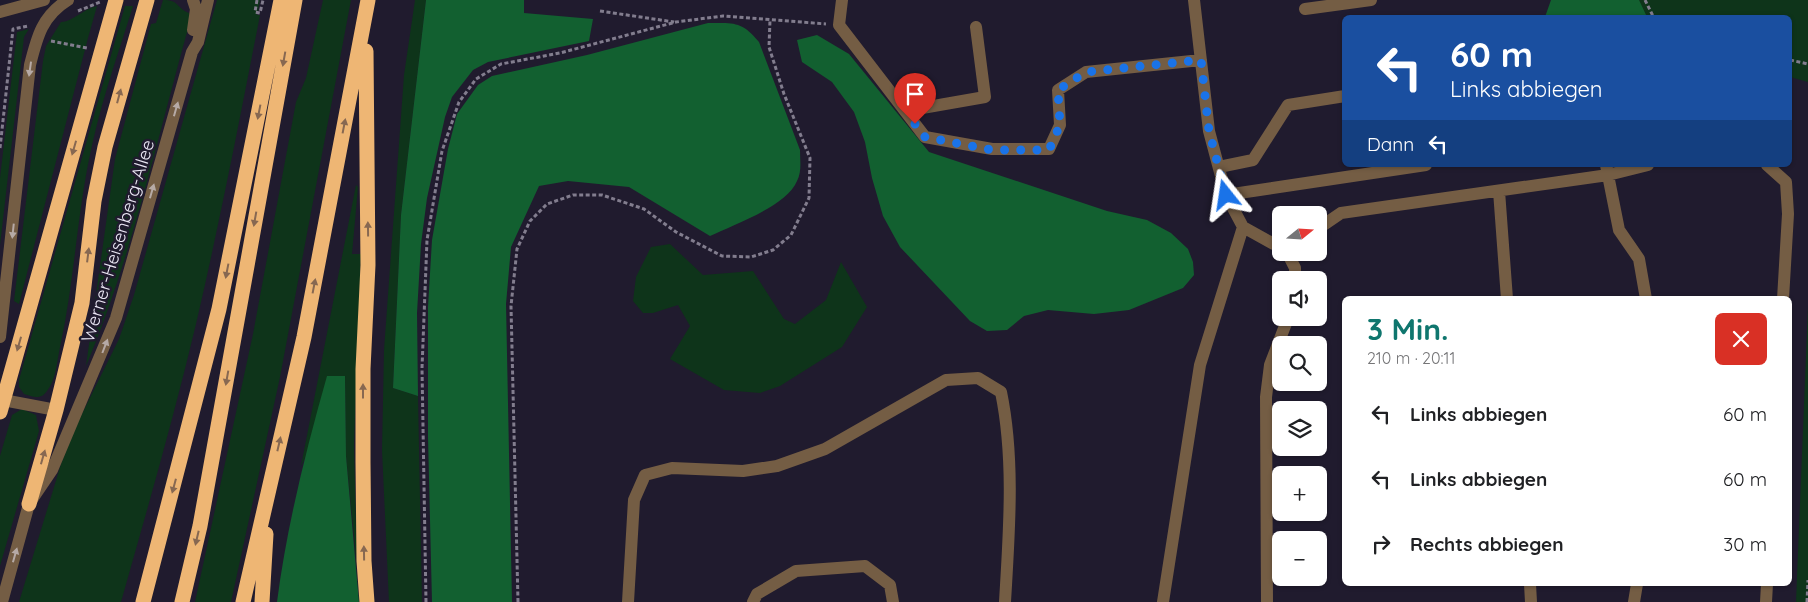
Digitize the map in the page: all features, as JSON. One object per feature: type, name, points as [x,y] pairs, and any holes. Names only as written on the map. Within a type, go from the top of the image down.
[{"type":"highway","points":[[2,406],[116,0]]},
{"type":"highway","points":[[30,504],[56,410],[82,303],[94,201],[105,147],[146,0]]},
{"type":"highway","points":[[243,602],[304,337],[368,0]]},
{"type":"highway","points":[[143,602],[219,309],[287,6]]},
{"type":"highway","points":[[182,602],[202,516],[287,6]]},
{"type":"highway","points":[[365,18],[368,264],[363,369],[363,472],[364,562],[367,602]]},
{"type":"highway","points":[[262,602],[268,492]]},
{"type":"street","points":[[0,12],[44,0]]},
{"type":"street","points":[[0,337],[30,65],[37,36],[43,23],[54,10],[67,0]]},
{"type":"street","name":"Werner-Heisenberg-Allee","points":[[192,52],[190,40],[196,9],[193,0]]},
{"type":"street","name":"Werner-Heisenberg-Allee","points":[[2,602],[30,504],[52,470],[116,318],[192,52],[198,42],[208,0]]},
{"type":"street","points":[[842,0],[839,25],[925,137],[992,150],[1049,150],[1060,125],[1058,90],[1086,72],[1201,60]]},
{"type":"street","points":[[1194,0],[1209,131],[1226,195],[1243,228],[1272,243]]},
{"type":"street","points":[[1305,9],[1371,0]]},
{"type":"street","points":[[905,111],[984,97],[976,27]]},
{"type":"street","points":[[1218,167],[1253,160],[1288,105],[1342,96]]},
{"type":"street","points":[[1226,195],[1413,167]]},
{"type":"street","points":[[1328,222],[1341,213],[1499,191],[1632,167]]},
{"type":"street","points":[[1769,167],[1786,182],[1788,214],[1783,296]]},
{"type":"street","points":[[1607,170],[1620,230],[1639,259],[1645,296]]},
{"type":"street","points":[[1499,191],[1508,296]]},
{"type":"street","points":[[1163,602],[1200,365],[1243,228]]},
{"type":"street","points":[[1267,602],[1266,397],[1270,365],[1285,326]]},
{"type":"street","points":[[628,602],[634,500],[646,475],[672,468],[744,471],[777,466],[825,449],[946,380],[978,378],[1001,392],[1006,417],[1010,524],[1005,602]]},
{"type":"street","points":[[2,406],[56,410]]},
{"type":"street","points":[[753,602],[757,594],[796,571],[865,566],[890,585],[893,602]]},
{"type":"street","points":[[1530,586],[1531,602]]},
{"type":"street","points":[[1634,602],[1637,586]]},
{"type":"street","points":[[1766,602],[1767,586]]},
{"type":"path","points":[[257,0],[255,12],[260,13],[263,0]]},
{"type":"path","points":[[1645,0],[1652,15]]},
{"type":"path","points":[[600,11],[676,22]]},
{"type":"path","points":[[426,602],[422,368],[427,240],[442,151],[459,102],[476,79],[500,64],[560,53],[676,22],[724,16],[839,25]]},
{"type":"path","points":[[518,602],[511,306],[518,249],[530,221],[548,204],[573,195],[602,195],[644,209],[676,232],[722,256],[751,257],[773,250],[791,235],[809,198],[810,158],[784,94],[769,47],[770,20]]},
{"type":"path","points":[[37,36],[80,48],[87,48],[89,42]]},
{"type":"path","points":[[1792,60],[1808,64]]},
{"type":"path","points":[[1807,602],[1808,580]]},
{"type":"green space","points":[[163,0],[172,1],[189,13],[189,25],[143,197],[117,283],[86,366],[115,159],[151,24],[156,23]]},
{"type":"green space","points":[[217,0],[260,0],[257,15],[260,15],[222,208],[196,324],[121,602],[19,602],[61,464],[76,426],[119,339],[134,295]]},
{"type":"green space","points":[[323,0],[351,0],[280,377],[231,602],[195,602],[253,334],[296,102],[306,78]]},
{"type":"green space","points":[[415,0],[426,0],[401,215],[393,388],[418,396],[422,602],[389,602],[382,450],[384,350],[404,75]]},
{"type":"green space","points":[[426,0],[524,0],[524,13],[593,19],[589,41],[488,62],[473,70],[452,97],[445,117],[427,198],[421,244],[417,313],[418,396],[393,388],[401,215]]},
{"type":"green space","points":[[1551,0],[1639,0],[1646,15],[1546,15]]},
{"type":"green space","points":[[1637,0],[1808,0],[1808,82],[1792,78],[1792,15],[1641,15]]},
{"type":"green space","points":[[97,6],[19,304],[14,301],[46,46],[61,22]]},
{"type":"green space","points":[[125,6],[133,6],[106,90],[93,141],[83,192],[69,296],[56,370],[50,387],[45,394],[39,397],[31,396],[24,394],[19,387],[19,380]]},
{"type":"green space","points":[[708,23],[731,23],[737,25],[748,30],[759,42],[800,150],[799,177],[791,190],[782,199],[758,214],[710,236],[629,187],[568,181],[539,186],[511,247],[506,304],[512,602],[432,602],[428,437],[428,307],[432,240],[448,149],[457,114],[478,85],[492,76],[587,55]]},
{"type":"green space","points":[[29,29],[24,37],[0,245],[0,178],[17,32]]},
{"type":"green space","points":[[817,35],[849,54],[929,152],[1107,211],[1147,220],[1171,233],[1188,249],[1193,262],[1194,275],[1183,288],[1129,310],[1094,314],[1048,310],[1024,316],[1007,330],[987,331],[970,321],[900,247],[883,216],[872,178],[865,142],[854,112],[832,82],[802,62],[797,40]]},
{"type":"green space","points":[[356,185],[358,187],[352,254],[361,254],[354,445],[357,567],[346,456],[345,376],[301,466]]},
{"type":"green space","points":[[670,244],[703,275],[753,271],[784,319],[795,324],[826,300],[841,262],[867,307],[842,347],[780,386],[760,393],[724,390],[670,359],[690,326],[678,305],[653,313],[643,313],[633,301],[636,277],[651,247]]},
{"type":"green space","points":[[1808,306],[1808,602],[1796,602]]},
{"type":"green space","points":[[327,376],[345,376],[346,456],[359,602],[277,602],[298,488]]},
{"type":"green space","points":[[22,409],[36,415],[39,431],[0,566],[0,456],[12,415]]},
{"type":"route","points":[[915,124],[925,137],[960,144],[992,150],[1049,150],[1060,125],[1058,90],[1086,72],[1201,60],[1209,131],[1226,195]]}]
